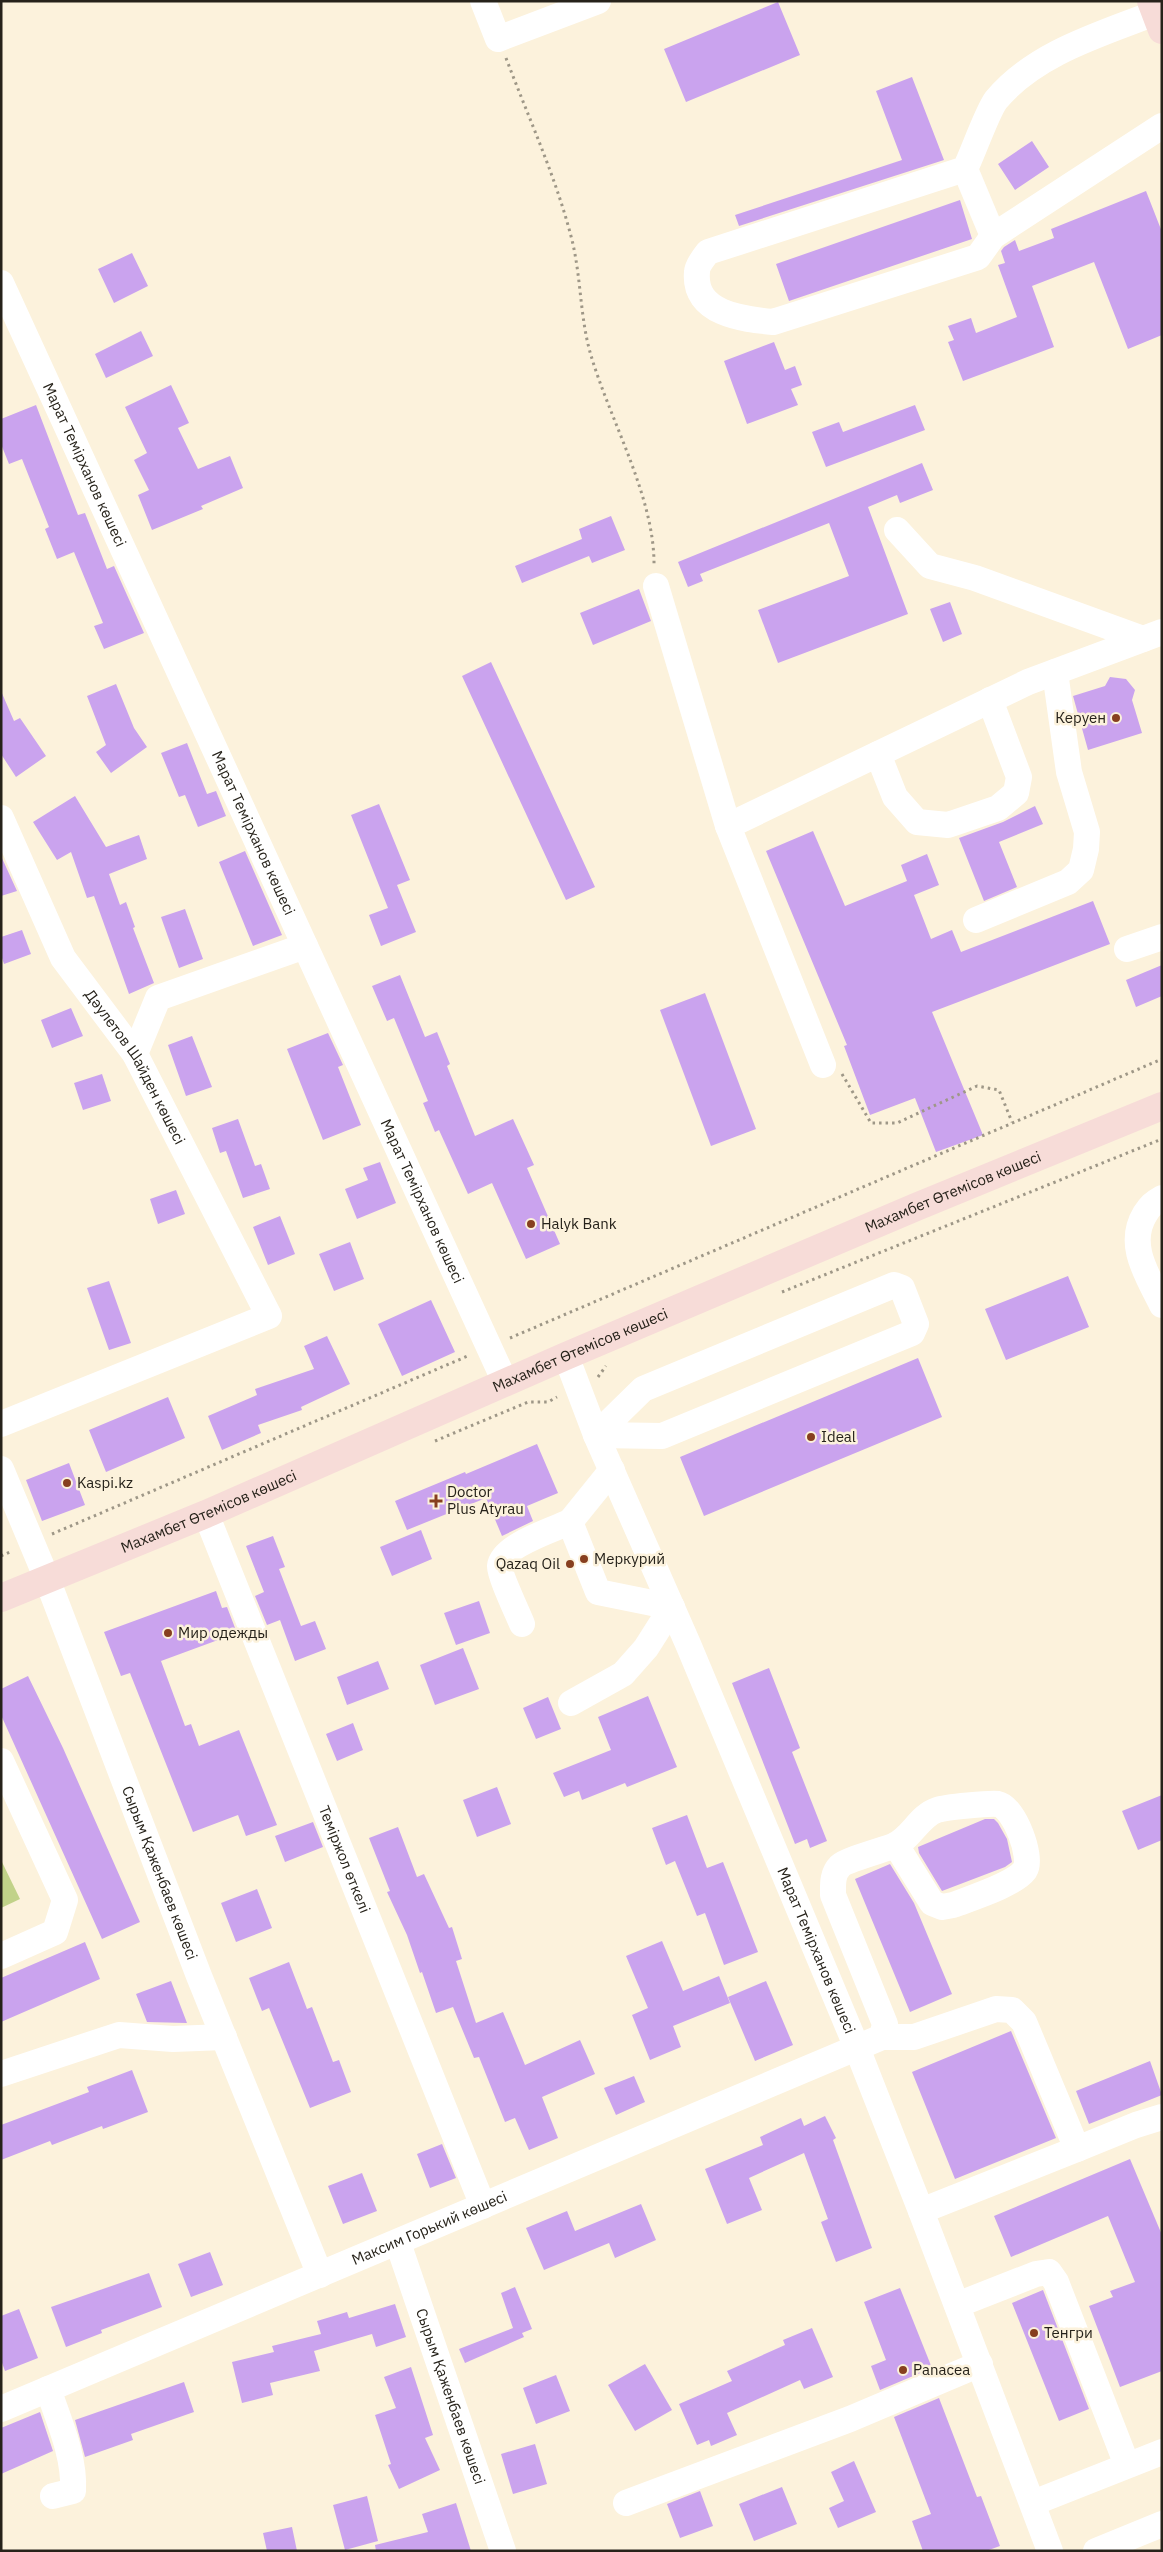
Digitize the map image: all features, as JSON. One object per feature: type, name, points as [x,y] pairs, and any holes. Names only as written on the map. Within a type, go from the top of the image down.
[{"type":"main road","name":"Махамбет Өтемісов көшесі","points":[[1,1598],[206,1514],[505,1382],[907,1211],[1162,1106]]},
{"type":"street","points":[[483,1],[498,39],[598,1]]},
{"type":"street","points":[[994,236],[965,170],[996,101],[1027,72],[1073,44],[1156,15]]},
{"type":"street","points":[[965,170],[708,252],[696,271],[699,290],[716,310],[742,319],[773,322],[978,257],[994,236],[1162,126]]},
{"type":"street","name":"Марат Темірханов көшесі","points":[[1,283],[505,1382]]},
{"type":"street","points":[[897,530],[930,566],[975,578],[1152,636]]},
{"type":"street","points":[[656,586],[728,826],[823,1065]]},
{"type":"street","points":[[728,826],[990,700],[1055,672],[1152,636]]},
{"type":"street","points":[[976,920],[1068,882],[1081,870],[1086,849],[1087,832],[1070,772],[1055,672]]},
{"type":"street","points":[[878,754],[895,797],[917,822],[948,825],[998,808],[1016,793],[1019,777],[990,700]]},
{"type":"street","name":"Дәулетов Шайден көшесі","points":[[1,818],[64,958],[135,1054],[268,1316],[1,1424]]},
{"type":"street","points":[[1127,949],[1162,937]]},
{"type":"street","points":[[135,1054],[158,998],[305,946]]},
{"type":"street","points":[[1162,1198],[1152,1203],[1138,1226],[1138,1253],[1162,1305]]},
{"type":"street","points":[[894,1285],[902,1288],[916,1324],[912,1333],[662,1436],[596,1435],[643,1389],[894,1285]]},
{"type":"street","name":"Марат Темірханов көшесі","points":[[566,1356],[596,1435],[672,1607],[857,2048],[1046,2539]]},
{"type":"street","name":"Сырым Қаженбаев көшесі","points":[[1,1469],[47,1579],[224,2037],[320,2275]]},
{"type":"street","points":[[522,1624],[500,1568],[503,1558],[510,1549],[570,1522],[612,1470]]},
{"type":"street","name":"Теміржол өткелі","points":[[206,1514],[483,2206]]},
{"type":"street","points":[[570,1522],[598,1592],[672,1607],[646,1648],[623,1674],[571,1703]]},
{"type":"street","points":[[1,1761],[65,1900],[56,1932],[1,1956]]},
{"type":"street","points":[[896,1844],[932,1903],[942,1907],[953,1905],[1016,1878],[1026,1869],[1028,1860],[1022,1838],[1009,1810],[999,1804],[939,1809],[928,1814],[896,1844],[840,1866],[833,1878],[833,1895],[885,2024],[882,2037],[914,2037],[996,2009],[1012,2010],[1024,2022],[1077,2149]]},
{"type":"street","points":[[1,2074],[119,2035],[173,2039],[224,2037]]},
{"type":"street","name":"Максим Горький көшесі","points":[[1,2409],[398,2243],[882,2037]]},
{"type":"street","points":[[921,2211],[1136,2125],[1162,2117]]},
{"type":"street","name":"Сырым Қаженбаев көшесі","points":[[398,2243],[503,2551]]},
{"type":"street","points":[[957,2305],[1036,2274],[1048,2272],[1056,2282],[1127,2465]]},
{"type":"street","points":[[626,2503],[850,2419],[980,2364]]},
{"type":"street","points":[[48,2389],[61,2427],[74,2478],[73,2491],[53,2496]]},
{"type":"street","points":[[1033,2503],[1162,2452]]},
{"type":"street","points":[[1096,2551],[1162,2524]]},
{"type":"street","points":[[1027,2551],[1046,2539]]},
{"type":"path","points":[[498,39],[555,181],[572,242],[590,352],[648,516],[654,545],[656,586]]},
{"type":"path","points":[[1,1556],[1162,1059]]},
{"type":"path","points":[[823,1065],[843,1074],[871,1123],[898,1123],[977,1086],[999,1090],[1012,1122]]},
{"type":"green space","points":[[1,1860],[20,1899],[1,1908]]},
{"type":"building","points":[[778,2],[800,55],[686,102],[664,49]]},
{"type":"building","points":[[912,77],[944,160],[739,226],[735,215],[902,160],[876,91]]},
{"type":"building","points":[[1032,141],[1049,167],[1015,190],[998,164]]},
{"type":"building","points":[[1146,191],[1162,232],[1162,335],[1128,349],[1094,262],[1032,286],[1054,347],[963,381],[948,342],[954,340],[948,326],[971,318],[976,333],[1017,317],[998,265],[1005,263],[1001,251],[1004,247],[1015,240],[1019,251],[1054,238],[1051,229]]},
{"type":"building","points":[[960,200],[972,239],[789,301],[776,264]]},
{"type":"building","points":[[132,253],[148,286],[114,303],[98,269]]},
{"type":"building","points":[[141,331],[153,356],[106,378],[95,354]]},
{"type":"building","points":[[774,342],[785,370],[795,366],[802,385],[791,389],[798,405],[747,424],[724,361]]},
{"type":"building","points":[[171,385],[189,423],[178,428],[198,469],[230,456],[243,488],[201,506],[203,509],[152,530],[138,495],[149,490],[134,460],[147,453],[125,407]]},
{"type":"building","points":[[36,405],[78,515],[85,513],[107,569],[114,566],[144,633],[104,649],[94,626],[103,623],[74,552],[57,559],[45,529],[49,527],[22,459],[9,464],[1,444],[1,419]]},
{"type":"building","points":[[915,405],[925,430],[826,467],[812,432],[839,422],[843,432]]},
{"type":"building","points":[[922,463],[933,490],[900,503],[897,495],[868,507],[908,614],[778,663],[758,610],[849,576],[829,523],[700,574],[703,581],[688,587],[678,562]]},
{"type":"building","points":[[611,516],[625,550],[592,563],[589,556],[522,583],[515,566],[582,539],[579,529]]},
{"type":"building","points":[[639,589],[651,621],[593,645],[580,613]]},
{"type":"building","points":[[950,602],[962,634],[943,642],[930,609]]},
{"type":"building","points":[[491,662],[595,887],[566,900],[462,676]]},
{"type":"building","points":[[1110,677],[1126,679],[1135,690],[1132,700],[1142,733],[1088,750],[1073,696],[1105,686]]},
{"type":"building","points":[[116,684],[134,728],[147,747],[111,773],[96,752],[106,745],[87,696]]},
{"type":"building","points":[[1,691],[14,721],[20,718],[46,756],[16,777],[1,754]]},
{"type":"building","points":[[187,743],[207,794],[216,791],[226,816],[198,827],[185,795],[179,797],[161,753]]},
{"type":"building","points":[[75,796],[106,847],[139,835],[147,859],[109,874],[120,905],[126,902],[135,927],[133,928],[154,983],[129,994],[94,896],[87,898],[71,852],[57,860],[33,822]]},
{"type":"building","points":[[379,804],[410,880],[397,885],[416,932],[381,946],[369,915],[388,908],[351,815]]},
{"type":"building","points":[[1035,806],[1043,824],[999,842],[1017,887],[984,901],[959,838],[1003,822]]},
{"type":"building","points":[[813,831],[845,906],[907,881],[901,865],[927,854],[939,885],[914,895],[931,939],[952,930],[961,952],[1093,901],[1110,944],[932,1012],[983,1135],[936,1152],[915,1098],[870,1115],[844,1046],[847,1045],[766,851]]},
{"type":"building","points":[[245,851],[282,935],[253,946],[219,862]]},
{"type":"building","points":[[1,856],[17,891],[1,896]]},
{"type":"building","points":[[185,909],[203,959],[179,968],[161,917]]},
{"type":"building","points":[[22,930],[31,954],[4,964],[1,955],[1,937]]},
{"type":"building","points":[[1162,965],[1162,996],[1136,1007],[1126,980]]},
{"type":"building","points":[[400,975],[425,1037],[437,1032],[450,1064],[447,1066],[475,1136],[513,1119],[534,1165],[527,1168],[560,1244],[526,1259],[492,1183],[468,1194],[439,1130],[435,1132],[423,1103],[428,1101],[394,1018],[387,1021],[372,986]]},
{"type":"building","points":[[705,993],[756,1129],[711,1146],[660,1010]]},
{"type":"building","points":[[71,1008],[83,1036],[52,1048],[41,1020]]},
{"type":"building","points":[[328,1033],[343,1065],[338,1067],[361,1125],[323,1140],[287,1049]]},
{"type":"building","points":[[192,1036],[212,1087],[186,1096],[168,1045]]},
{"type":"building","points":[[102,1074],[111,1101],[83,1110],[74,1083]]},
{"type":"building","points":[[238,1119],[255,1166],[261,1164],[270,1189],[243,1198],[226,1151],[220,1153],[212,1128]]},
{"type":"building","points":[[380,1162],[396,1203],[357,1219],[345,1189],[368,1180],[363,1168]]},
{"type":"building","points":[[176,1190],[185,1214],[158,1224],[150,1199]]},
{"type":"building","points":[[280,1216],[295,1254],[268,1265],[253,1227]]},
{"type":"building","points":[[350,1242],[364,1279],[334,1291],[319,1254]]},
{"type":"building","points":[[1068,1276],[1089,1327],[1006,1360],[985,1309]]},
{"type":"building","points":[[109,1281],[131,1343],[109,1350],[87,1288]]},
{"type":"building","points":[[431,1300],[455,1352],[402,1376],[378,1324]]},
{"type":"building","points":[[327,1336],[350,1384],[301,1407],[302,1410],[258,1425],[261,1433],[222,1450],[208,1416],[257,1395],[255,1389],[314,1369],[304,1346]]},
{"type":"building","name":"Ideal","points":[[918,1358],[942,1417],[704,1516],[680,1457]]},
{"type":"building","points":[[168,1397],[185,1438],[106,1472],[89,1430]]},
{"type":"building","points":[[537,1444],[558,1493],[527,1506],[533,1521],[502,1536],[486,1498],[407,1530],[395,1501]]},
{"type":"building","points":[[69,1463],[85,1505],[42,1521],[26,1480]]},
{"type":"building","points":[[421,1530],[432,1559],[392,1576],[380,1547]]},
{"type":"building","points":[[273,1536],[285,1567],[279,1569],[301,1626],[315,1621],[326,1649],[295,1661],[280,1620],[267,1625],[255,1596],[264,1592],[246,1546]]},
{"type":"building","points":[[216,1591],[222,1608],[227,1607],[237,1633],[161,1661],[185,1726],[191,1724],[199,1746],[239,1730],[277,1825],[246,1836],[238,1815],[193,1832],[130,1673],[121,1676],[104,1632]]},
{"type":"building","points":[[479,1601],[490,1633],[456,1645],[444,1613]]},
{"type":"building","points":[[463,1648],[479,1689],[435,1705],[420,1665]]},
{"type":"building","points":[[378,1661],[389,1689],[347,1705],[337,1677]]},
{"type":"building","points":[[769,1668],[800,1748],[792,1752],[827,1841],[810,1848],[807,1839],[795,1844],[732,1683]]},
{"type":"building","points":[[28,1676],[63,1748],[140,1922],[102,1939],[1,1715],[1,1689]]},
{"type":"building","points":[[648,1696],[677,1767],[627,1787],[625,1783],[582,1800],[579,1791],[564,1797],[553,1773],[611,1750],[598,1717]]},
{"type":"building","points":[[548,1697],[561,1729],[536,1739],[523,1708]]},
{"type":"building","points":[[353,1723],[363,1750],[337,1761],[326,1734]]},
{"type":"building","points":[[497,1787],[511,1824],[477,1837],[463,1800]]},
{"type":"building","points":[[1162,1795],[1162,1840],[1138,1850],[1122,1811]]},
{"type":"building","points":[[687,1815],[707,1868],[723,1862],[758,1952],[724,1965],[705,1913],[697,1916],[675,1861],[666,1865],[652,1828]]},
{"type":"building","points":[[985,1819],[994,1819],[998,1823],[1007,1839],[1012,1862],[1005,1867],[942,1891],[919,1853],[918,1847]]},
{"type":"building","points":[[313,1822],[323,1847],[285,1862],[275,1836]]},
{"type":"building","points":[[398,1827],[417,1877],[424,1874],[449,1928],[452,1927],[462,1959],[456,1961],[476,2023],[503,2012],[525,2065],[580,2040],[595,2074],[542,2097],[558,2138],[529,2150],[515,2118],[505,2122],[479,2057],[474,2058],[453,2007],[436,2013],[422,1972],[420,1973],[407,1935],[387,1892],[390,1891],[369,1838]]},
{"type":"building","points":[[890,1864],[914,1903],[952,1994],[910,2012],[855,1879]]},
{"type":"building","points":[[257,1889],[272,1928],[236,1942],[221,1903]]},
{"type":"building","points":[[662,1941],[683,1991],[719,1976],[730,2003],[673,2026],[681,2047],[650,2060],[632,2015],[648,2008],[626,1956]]},
{"type":"building","points":[[85,1942],[100,1979],[1,2022],[1,1978]]},
{"type":"building","points":[[289,1962],[307,2009],[312,2007],[333,2062],[339,2060],[351,2092],[310,2108],[269,2008],[262,2011],[249,1978]]},
{"type":"building","points":[[171,1981],[187,2023],[147,2022],[136,1994]]},
{"type":"building","points":[[766,1981],[793,2045],[755,2061],[728,1997]]},
{"type":"building","points":[[1011,2031],[1056,2138],[955,2179],[912,2072]]},
{"type":"building","points":[[1150,2061],[1162,2095],[1089,2124],[1076,2091]]},
{"type":"building","points":[[132,2070],[148,2112],[103,2129],[102,2126],[52,2145],[50,2141],[1,2160],[1,2125],[89,2092],[87,2087]]},
{"type":"building","points":[[634,2076],[645,2102],[616,2115],[604,2088]]},
{"type":"building","points":[[825,2116],[836,2138],[833,2140],[872,2248],[836,2262],[821,2222],[828,2219],[804,2153],[749,2178],[762,2210],[727,2224],[705,2169],[763,2145],[760,2137],[801,2118],[804,2126]]},
{"type":"building","points":[[442,2144],[456,2178],[430,2188],[417,2154]]},
{"type":"building","points":[[1130,2159],[1162,2235],[1162,2371],[1120,2387],[1089,2306],[1113,2297],[1110,2291],[1135,2282],[1108,2216],[1011,2257],[994,2216]]},
{"type":"building","points":[[362,2173],[377,2211],[343,2224],[328,2186]]},
{"type":"building","points":[[641,2204],[656,2240],[615,2258],[609,2243],[544,2270],[526,2228],[567,2211],[575,2231]]},
{"type":"building","points":[[210,2252],[223,2285],[191,2297],[178,2264]]},
{"type":"building","points":[[149,2273],[162,2307],[101,2330],[102,2333],[66,2347],[51,2307]]},
{"type":"building","points":[[515,2287],[532,2329],[522,2333],[524,2337],[465,2363],[459,2349],[513,2328],[501,2293]]},
{"type":"building","points":[[900,2288],[932,2368],[880,2390],[871,2366],[886,2360],[864,2302]]},
{"type":"building","points":[[1043,2290],[1089,2409],[1059,2421],[1012,2303]]},
{"type":"building","points":[[395,2304],[406,2337],[376,2347],[372,2334],[314,2351],[320,2371],[270,2383],[273,2395],[242,2403],[232,2362],[274,2352],[272,2346],[321,2334],[317,2321],[347,2312],[349,2318]]},
{"type":"building","points":[[19,2309],[38,2358],[5,2371],[1,2360],[1,2316]]},
{"type":"building","points":[[812,2328],[833,2377],[804,2389],[800,2380],[727,2413],[737,2435],[711,2446],[709,2440],[697,2445],[679,2404],[732,2381],[727,2371],[785,2345],[783,2340]]},
{"type":"building","points":[[645,2364],[672,2410],[635,2431],[608,2385]]},
{"type":"building","points":[[411,2367],[433,2435],[425,2438],[440,2470],[399,2489],[388,2465],[391,2464],[375,2415],[396,2408],[384,2377]]},
{"type":"building","points":[[556,2375],[570,2411],[536,2424],[523,2388]]},
{"type":"building","points":[[184,2382],[194,2412],[131,2434],[133,2440],[85,2457],[75,2420]]},
{"type":"building","points":[[939,2398],[977,2497],[981,2496],[1000,2546],[986,2551],[923,2551],[912,2521],[931,2514],[894,2417]]},
{"type":"building","points":[[40,2412],[53,2451],[1,2474],[1,2428]]},
{"type":"building","points":[[535,2444],[547,2484],[513,2494],[501,2454]]},
{"type":"building","points":[[854,2461],[876,2512],[838,2528],[829,2508],[844,2501],[831,2472]]},
{"type":"building","points":[[782,2487],[797,2524],[754,2541],[739,2504]]},
{"type":"building","points":[[700,2491],[713,2526],[680,2538],[667,2504]]},
{"type":"building","points":[[367,2496],[378,2541],[345,2550],[333,2505]]},
{"type":"building","points":[[456,2503],[471,2551],[376,2551],[375,2545],[428,2532],[422,2514]]},
{"type":"building","points":[[292,2527],[297,2551],[267,2551],[263,2533]]},
{"type":"place","name":"Керуен","points":[[1116,718]]},
{"type":"place","name":"Halyk Bank","points":[[531,1224]]},
{"type":"place","name":"Ideal","points":[[811,1437]]},
{"type":"place","name":"Kaspi.kz","points":[[67,1483]]},
{"type":"place","name":"Doctor Plus Atyrau","points":[[436,1501]]},
{"type":"place","name":"Меркурий","points":[[584,1559]]},
{"type":"place","name":"Qazaq Oil","points":[[570,1564]]},
{"type":"place","name":"Мир одежды","points":[[168,1633]]},
{"type":"place","name":"Тенгри","points":[[1034,2333]]},
{"type":"place","name":"Panacea","points":[[903,2370]]}]
